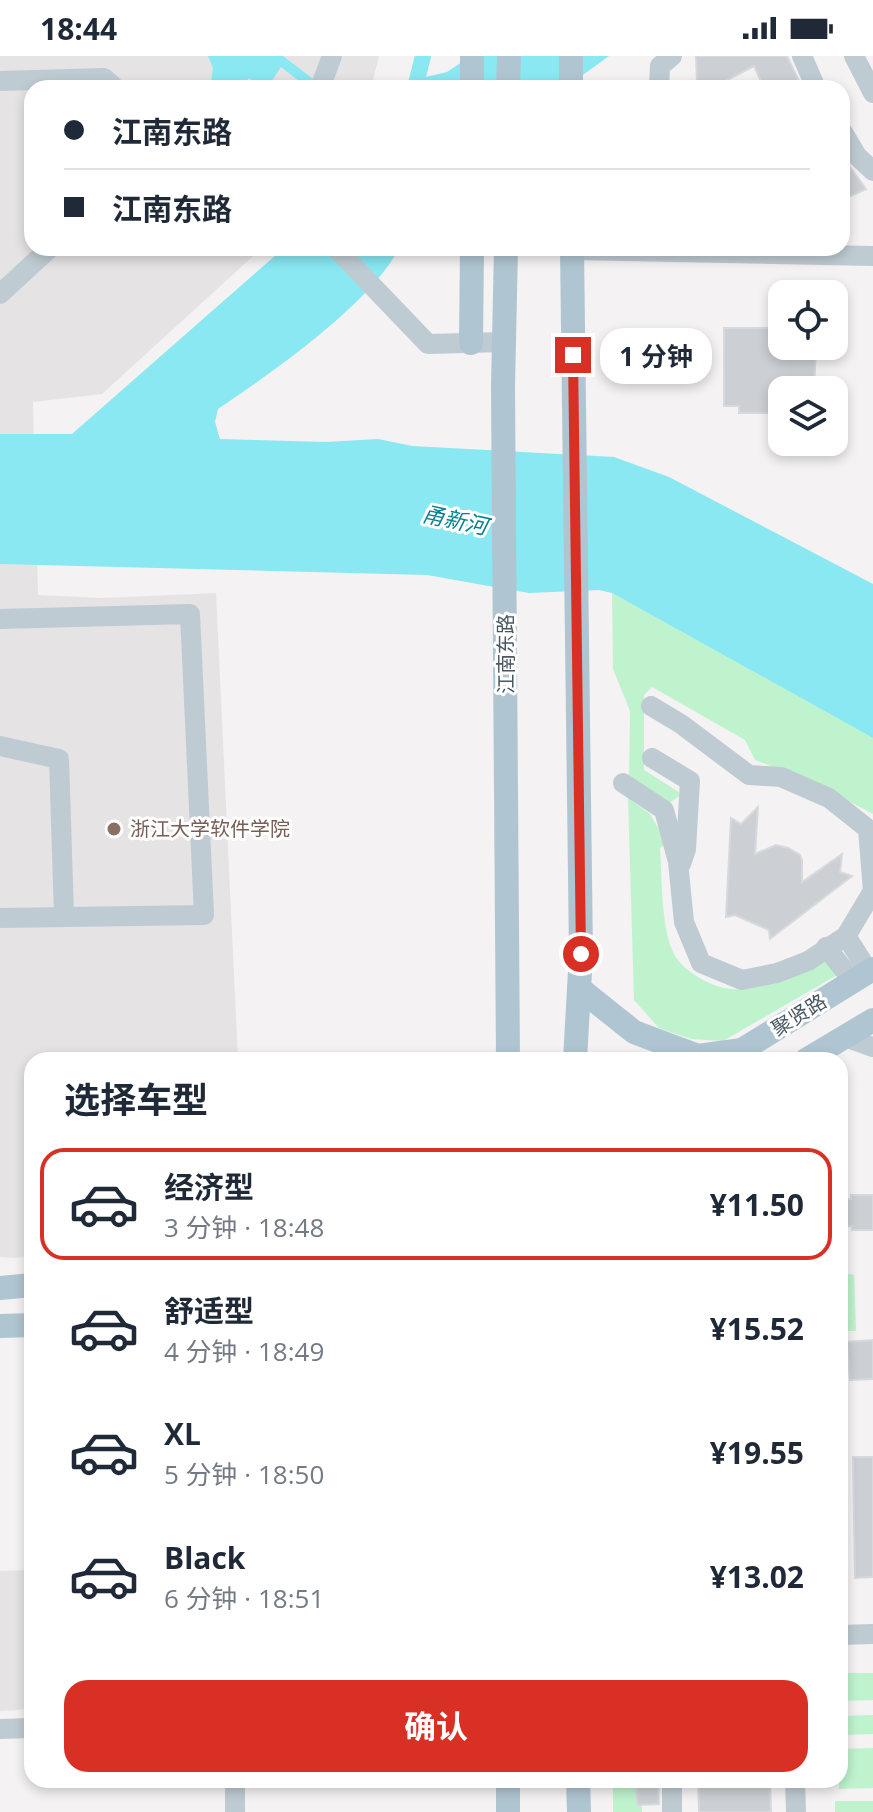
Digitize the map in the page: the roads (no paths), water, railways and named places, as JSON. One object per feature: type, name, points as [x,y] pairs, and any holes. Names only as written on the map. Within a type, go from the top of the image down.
[{"type":"main road","points":[[508,80],[509,56]]},
{"type":"main road","points":[[571,56],[571,80]]},
{"type":"main road","points":[[472,58],[472,80]]},
{"type":"main road","points":[[471,343],[472,256]]},
{"type":"main road","name":"江南东路","points":[[506,256],[503,387],[508,1052]]},
{"type":"main road","points":[[572,256],[581,954],[575,1052]]},
{"type":"main road","name":"聚贤路","points":[[738,1052],[865,974]]},
{"type":"main road","points":[[579,988],[634,1032],[687,1052]]},
{"type":"main road","points":[[820,1052],[873,1020]]},
{"type":"main road","points":[[0,1288],[24,1286]]},
{"type":"main road","points":[[0,1326],[24,1325]]},
{"type":"main road","points":[[508,1788],[508,1812]]},
{"type":"main road","points":[[578,1788],[579,1812]]},
{"type":"street","points":[[323,80],[332,56]]},
{"type":"street","points":[[659,80],[660,66],[672,56]]},
{"type":"street","points":[[802,56],[811,80]]},
{"type":"street","points":[[854,56],[872,89]]},
{"type":"street","points":[[0,81],[24,80]]},
{"type":"street","points":[[35,80],[106,80]]},
{"type":"street","points":[[850,144],[873,171]]},
{"type":"street","points":[[850,255],[873,256]]},
{"type":"street","points":[[0,294],[41,256]]},
{"type":"street","points":[[344,256],[428,344],[504,342]]},
{"type":"street","points":[[0,619],[190,614],[204,915],[0,918]]},
{"type":"street","points":[[623,783],[664,810],[679,872],[684,922],[701,963],[742,980],[777,973],[808,961],[846,936],[873,891],[868,829],[829,798],[781,777],[749,775],[681,724],[651,706]]},
{"type":"street","points":[[0,746],[59,759],[64,915]]},
{"type":"street","points":[[652,758],[690,781],[686,849],[679,872]]},
{"type":"street","points":[[846,936],[865,974]]},
{"type":"street","points":[[826,947],[865,974]]},
{"type":"street","points":[[845,1037],[873,1047]]},
{"type":"street","points":[[848,1635],[873,1634]]},
{"type":"street","points":[[848,1642],[873,1641]]},
{"type":"street","points":[[0,1729],[24,1728]]},
{"type":"street","points":[[235,1788],[235,1812]]},
{"type":"street","points":[[672,1788],[672,1812]]},
{"type":"street","points":[[795,1788],[796,1812]]},
{"type":"water","points":[[208,56],[283,56],[314,80],[298,80],[281,67],[272,80],[211,80],[213,68]]},
{"type":"water","points":[[471,56],[609,56],[576,80],[413,80],[447,72]]},
{"type":"water","name":"甬新河","points":[[275,256],[394,256],[344,314],[291,357],[218,409],[215,422],[220,439],[326,442],[378,439],[412,446],[614,457],[669,477],[873,584],[873,738],[612,593],[599,590],[529,593],[427,575],[0,564],[0,434],[72,434]]},
{"type":"waterway","points":[[417,80],[423,56]]},
{"type":"place","name":"浙江大学软件学院","points":[[114,829]]}]
